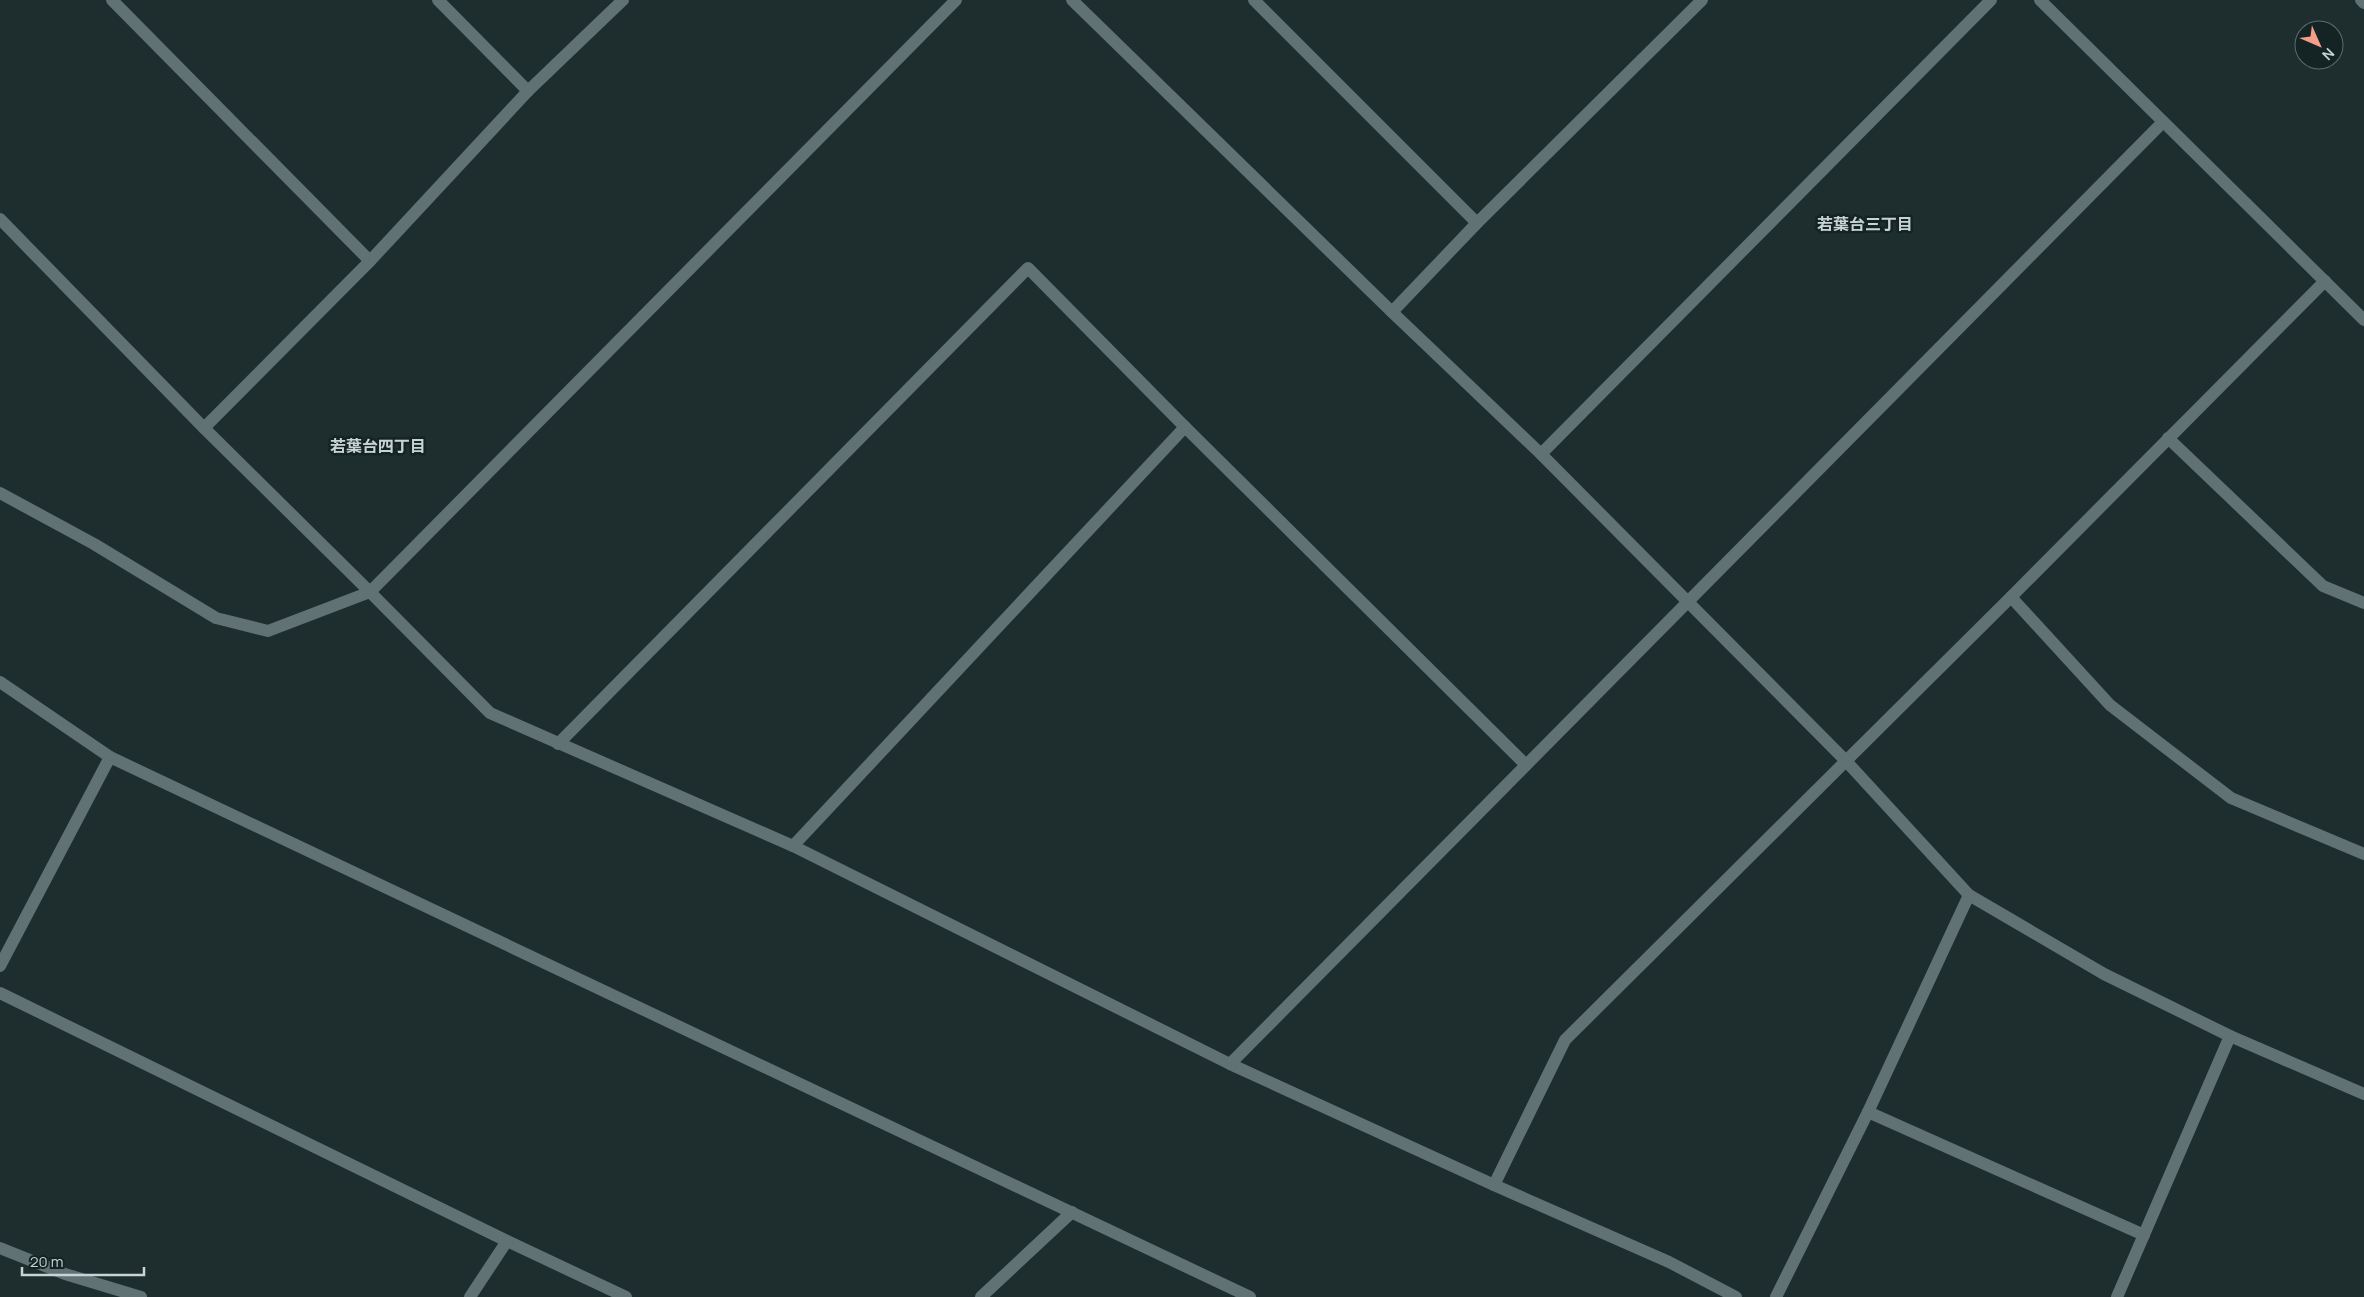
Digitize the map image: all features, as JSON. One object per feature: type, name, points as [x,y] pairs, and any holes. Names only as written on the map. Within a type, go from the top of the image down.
[{"type":"street","points":[[112,0],[370,261]]},
{"type":"street","points":[[438,0],[528,91]]},
{"type":"street","points":[[204,428],[370,261],[528,91],[623,0]]},
{"type":"street","points":[[0,493],[94,544],[216,618],[268,631],[370,592],[956,0]]},
{"type":"street","points":[[1072,0],[1392,312],[1541,454],[1846,760],[1969,895],[2104,974],[2230,1036],[2364,1094]]},
{"type":"street","points":[[1254,0],[1477,223]]},
{"type":"street","points":[[1392,312],[1477,223],[1702,0]]},
{"type":"street","points":[[1541,454],[1990,0]]},
{"type":"street","points":[[2040,0],[2364,320]]},
{"type":"street","points":[[2361,0],[2364,3]]},
{"type":"street","points":[[1230,1064],[2163,122]]},
{"type":"street","points":[[0,219],[204,428],[490,714],[793,846],[1230,1064],[1494,1185],[1669,1262],[1736,1297]]},
{"type":"street","points":[[558,744],[1028,268],[1185,427],[1526,765]]},
{"type":"street","points":[[1494,1185],[1565,1040],[2011,597],[2324,281]]},
{"type":"street","points":[[793,846],[1185,427]]},
{"type":"street","points":[[2168,438],[2323,586],[2364,604]]},
{"type":"street","points":[[2011,597],[2110,705],[2231,798],[2364,854]]},
{"type":"street","points":[[0,682],[110,757],[1250,1297]]},
{"type":"street","points":[[0,966],[110,757]]},
{"type":"street","points":[[1776,1297],[1868,1112],[1969,895]]},
{"type":"street","points":[[0,994],[626,1297]]},
{"type":"street","points":[[2117,1297],[2230,1036]]},
{"type":"street","points":[[1868,1112],[2144,1235]]},
{"type":"street","points":[[982,1297],[1072,1212]]},
{"type":"street","points":[[470,1297],[507,1241]]},
{"type":"street","points":[[0,1248],[65,1274],[141,1297]]},
{"type":"district","name":"若葉台三丁目","points":[[1865,224]]},
{"type":"district","name":"若葉台四丁目","points":[[378,446]]}]
